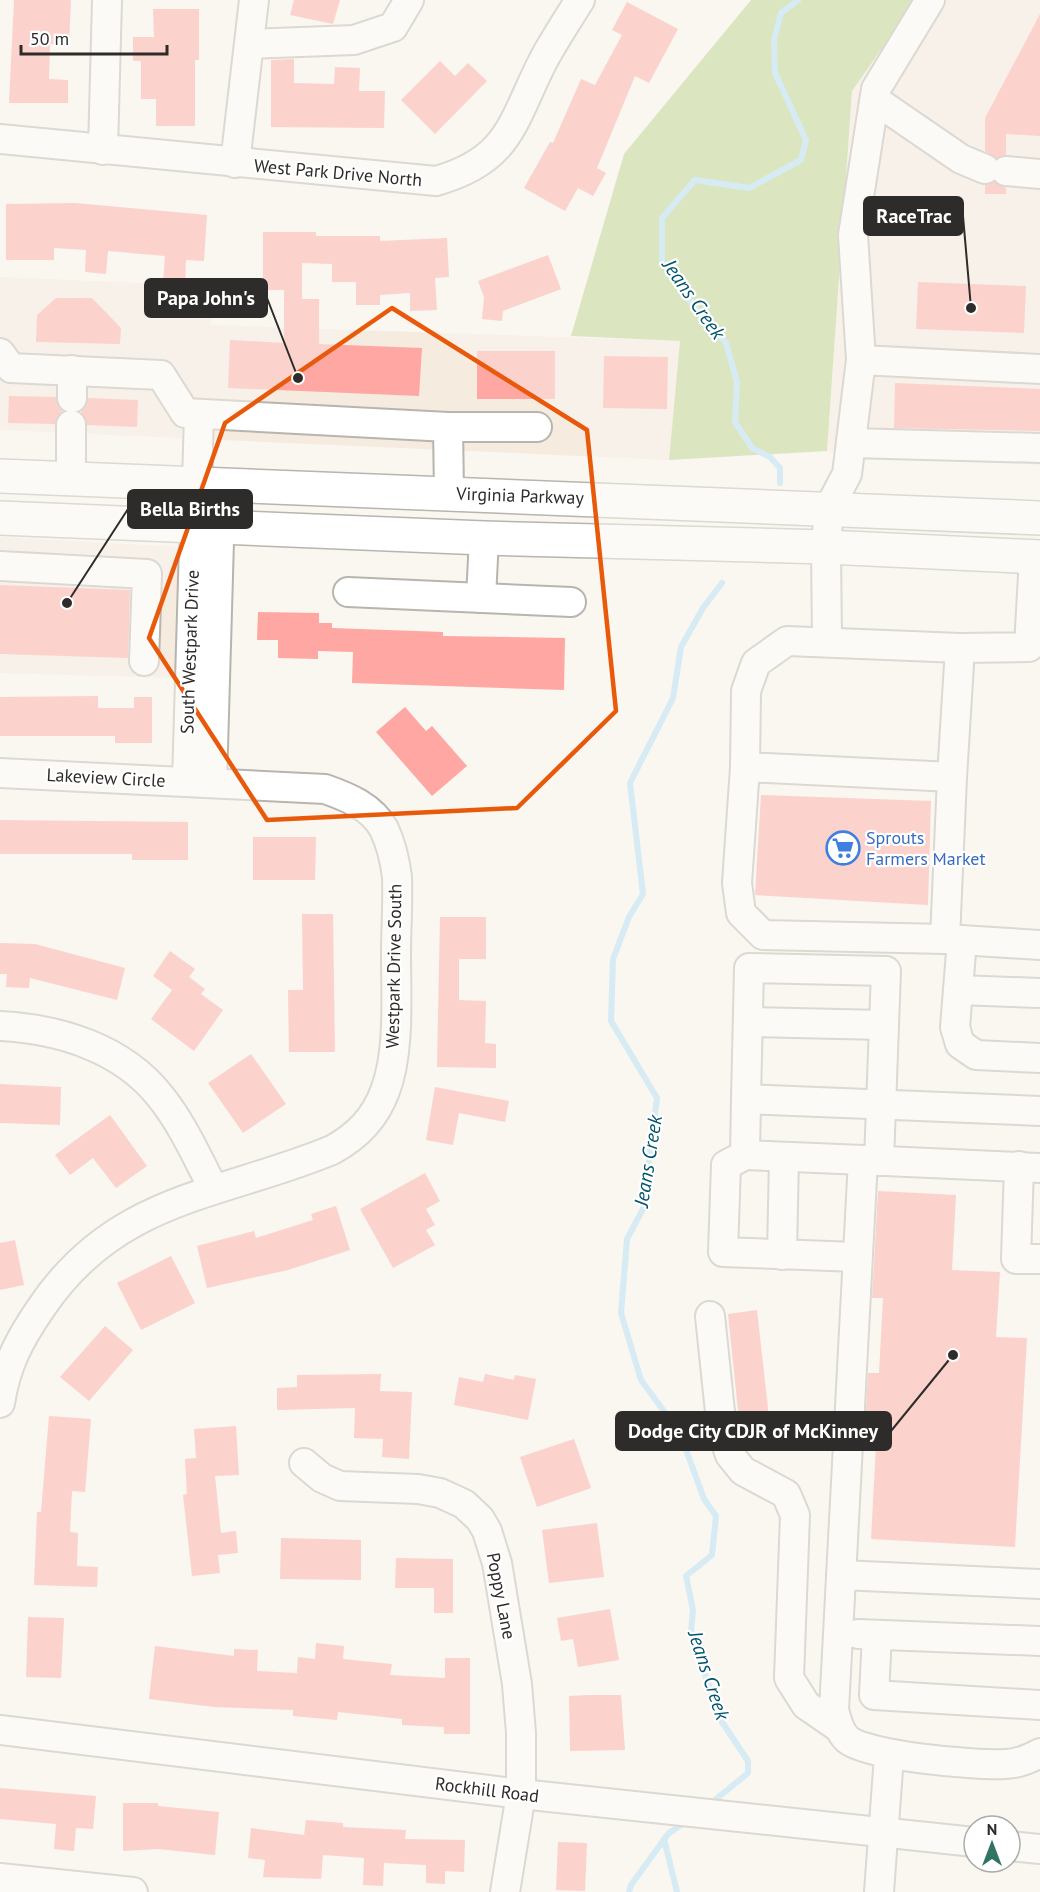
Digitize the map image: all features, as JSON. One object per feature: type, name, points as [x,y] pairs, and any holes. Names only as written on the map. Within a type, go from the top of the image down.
[{"type":"main road","name":"Virginia Parkway","points":[[0,476],[829,508],[943,516],[1040,518]]},
{"type":"main road","points":[[0,518],[484,537],[826,547],[1037,557]]},
{"type":"street","points":[[103,150],[107,0]]},
{"type":"street","points":[[235,163],[254,0]]},
{"type":"street","points":[[250,44],[354,40],[393,27],[409,0]]},
{"type":"street","name":"West Park Drive North","points":[[0,139],[413,181],[436,181],[471,170],[499,147],[511,130],[544,60],[580,0]]},
{"type":"street","points":[[827,641],[826,547],[829,508],[847,474],[861,360],[853,235],[874,100],[876,89],[930,0]]},
{"type":"street","points":[[874,100],[961,159],[995,170],[1040,174]]},
{"type":"street","points":[[0,353],[11,368],[72,398],[161,375],[185,413],[448,427],[537,427]]},
{"type":"street","points":[[861,360],[1040,369]]},
{"type":"street","points":[[71,478],[72,398]]},
{"type":"street","name":"South Westpark Drive","points":[[199,414],[208,526],[219,541],[215,672],[199,783]]},
{"type":"street","points":[[448,427],[449,493]]},
{"type":"street","points":[[851,443],[1040,448]]},
{"type":"street","name":"South Westpark Drive","points":[[199,783],[194,545],[208,526]]},
{"type":"street","points":[[481,598],[484,537]]},
{"type":"street","points":[[1037,557],[1029,646],[960,648],[788,641],[756,663],[747,691],[745,767],[737,883],[741,913],[762,935],[954,940],[1040,945]]},
{"type":"street","points":[[0,566],[147,574],[144,661]]},
{"type":"street","points":[[348,592],[571,602]]},
{"type":"street","points":[[960,648],[952,777],[954,940],[958,990],[955,1027],[960,1044],[976,1055],[1040,1058]]},
{"type":"street","points":[[745,767],[952,777]]},
{"type":"street","name":"Lakeview Circle","points":[[0,773],[199,783]]},
{"type":"street","name":"Westpark Drive South","points":[[0,1403],[5,1357],[49,1295],[93,1250],[151,1213],[213,1188],[306,1161],[332,1150],[356,1134],[377,1109],[387,1088],[393,1047],[397,878],[390,844],[382,827],[368,810],[350,798],[325,789],[199,783]]},
{"type":"street","points":[[745,1155],[749,968],[886,971],[881,1105],[857,1257],[834,1710],[838,1727]]},
{"type":"street","points":[[958,990],[1040,993]]},
{"type":"street","points":[[748,1022],[884,1025]]},
{"type":"street","points":[[0,1026],[63,1035],[104,1051],[129,1065],[165,1102],[186,1135],[213,1188]]},
{"type":"street","points":[[747,1100],[1040,1111]]},
{"type":"street","points":[[857,1257],[723,1252],[726,1165],[745,1155],[1029,1167],[1016,1259],[1040,1259]]},
{"type":"street","points":[[782,1255],[784,1156]]},
{"type":"street","points":[[710,1316],[722,1431],[730,1455],[743,1471],[786,1494],[795,1515],[789,1678],[806,1705],[838,1727],[848,1740],[889,1756],[1005,1765],[1035,1759]]},
{"type":"street","name":"Poppy Lane","points":[[304,1463],[322,1478],[340,1486],[418,1489],[440,1493],[464,1504],[480,1519],[487,1531],[497,1563],[517,1684],[521,1733],[521,1794],[505,1892]]},
{"type":"street","points":[[841,1575],[1040,1584]]},
{"type":"street","points":[[838,1633],[1040,1641]]},
{"type":"street","points":[[877,1635],[874,1695],[1040,1705]]},
{"type":"street","name":"Rockhill Road","points":[[0,1730],[521,1794],[962,1841]]},
{"type":"street","points":[[879,1892],[881,1832],[889,1756]]},
{"type":"street","points":[[1022,1847],[1040,1849]]},
{"type":"street","points":[[0,1878],[133,1892]]},
{"type":"highlighted area","points":[[392,308],[587,430],[616,711],[517,808],[267,820],[149,638],[225,423]]},
{"type":"shaded area","points":[[916,0],[1040,0],[1040,465],[827,451],[852,91]]},
{"type":"shaded area","points":[[0,277],[212,286],[211,325],[680,341],[669,460],[0,430]]},
{"type":"shaded area","points":[[0,537],[182,547],[175,678],[0,673]]},
{"type":"green space","points":[[751,0],[916,0],[852,91],[827,451],[669,460],[680,341],[571,336],[624,154]]},
{"type":"building","points":[[14,0],[71,0],[69,45],[50,44],[49,79],[68,80],[68,103],[9,103]]},
{"type":"building","points":[[294,0],[340,0],[333,24],[290,15]]},
{"type":"building","points":[[627,2],[678,29],[649,83],[635,76],[597,168],[606,173],[593,196],[578,188],[565,211],[524,188],[550,142],[553,143],[581,79],[595,85],[622,35],[612,30]]},
{"type":"building","points":[[153,9],[199,9],[199,60],[195,60],[195,126],[156,126],[156,99],[141,99],[141,61],[133,61],[133,37],[154,37]]},
{"type":"building","points":[[1040,14],[1040,136],[1006,134],[1006,155],[997,158],[985,151],[985,118]]},
{"type":"building","points":[[294,59],[294,83],[334,84],[335,67],[360,68],[359,91],[385,91],[384,128],[271,127],[271,60]]},
{"type":"building","points":[[440,61],[455,76],[468,63],[487,81],[435,134],[401,100]]},
{"type":"building","points":[[995,182],[1006,188],[1006,194],[985,194],[985,185]]},
{"type":"building","points":[[75,203],[207,215],[204,261],[186,260],[185,283],[163,282],[165,256],[108,251],[106,274],[85,272],[86,250],[54,248],[54,260],[6,260],[6,204]]},
{"type":"building","points":[[263,232],[316,232],[316,236],[380,236],[380,241],[447,238],[449,277],[435,278],[437,310],[410,311],[410,293],[380,295],[380,305],[356,305],[356,282],[332,282],[332,264],[302,263],[302,299],[319,299],[319,344],[422,348],[419,396],[228,388],[230,340],[284,343],[284,290],[263,290]]},
{"type":"building","points":[[548,255],[561,289],[503,311],[502,321],[482,319],[484,297],[478,281]]},
{"type":"building","points":[[918,282],[1026,286],[1024,333],[916,329]]},
{"type":"building","points":[[56,298],[92,298],[121,328],[120,344],[36,342],[37,315]]},
{"type":"building","points":[[477,351],[555,351],[555,399],[477,399]]},
{"type":"building","points":[[604,356],[668,357],[667,409],[603,408]]},
{"type":"building","points":[[895,383],[1040,389],[1040,431],[894,428]]},
{"type":"building","points":[[9,396],[56,397],[62,411],[55,424],[8,423]]},
{"type":"building","points":[[88,398],[138,400],[137,427],[87,425],[81,412]]},
{"type":"building","points":[[0,585],[130,590],[128,658],[0,654]]},
{"type":"building","points":[[258,612],[319,613],[319,623],[332,623],[332,628],[443,632],[443,636],[565,638],[564,690],[352,683],[353,652],[318,651],[318,659],[278,658],[278,640],[257,640]]},
{"type":"building","points":[[98,696],[98,708],[134,708],[134,697],[152,697],[152,743],[115,743],[115,736],[0,736],[0,697]]},
{"type":"building","points":[[405,707],[426,731],[432,726],[467,766],[432,796],[376,732]]},
{"type":"building","name":"Sprouts Farmers Market","points":[[761,795],[931,801],[928,905],[755,895]]},
{"type":"building","points":[[0,820],[188,822],[188,860],[132,860],[132,854],[0,854]]},
{"type":"building","points":[[253,837],[316,837],[315,880],[253,880]]},
{"type":"building","points":[[302,914],[333,914],[335,1052],[289,1052],[288,990],[303,990]]},
{"type":"building","points":[[440,917],[486,917],[486,959],[459,959],[459,1000],[486,1001],[485,1043],[496,1044],[496,1068],[437,1067]]},
{"type":"building","points":[[0,943],[35,944],[125,968],[117,1000],[30,978],[29,988],[6,987],[7,974],[0,974]]},
{"type":"building","points":[[170,951],[195,969],[189,977],[205,989],[201,994],[223,1010],[194,1051],[151,1019],[172,990],[153,976]]},
{"type":"building","points":[[251,1054],[286,1104],[243,1133],[208,1083]]},
{"type":"building","points":[[0,1084],[61,1087],[60,1125],[0,1123]]},
{"type":"building","points":[[435,1087],[509,1101],[505,1122],[459,1113],[453,1145],[426,1140]]},
{"type":"building","points":[[110,1115],[147,1166],[116,1188],[93,1158],[70,1175],[55,1155]]},
{"type":"building","points":[[425,1173],[440,1201],[426,1209],[435,1225],[426,1230],[435,1245],[393,1268],[360,1209]]},
{"type":"building","points":[[878,1191],[956,1195],[952,1270],[1000,1272],[996,1337],[1027,1338],[1015,1547],[871,1539],[877,1428],[865,1427],[868,1373],[879,1373],[883,1298],[872,1298]]},
{"type":"building","points":[[336,1206],[350,1250],[288,1270],[207,1288],[197,1246],[254,1231],[256,1238],[313,1220],[311,1214]]},
{"type":"building","points":[[15,1240],[24,1285],[0,1290],[0,1243]]},
{"type":"building","points":[[171,1256],[195,1303],[141,1330],[117,1283]]},
{"type":"building","points":[[757,1310],[769,1417],[739,1420],[728,1314]]},
{"type":"building","points":[[105,1326],[133,1350],[89,1401],[60,1377]]},
{"type":"building","points":[[381,1374],[380,1391],[412,1392],[409,1459],[382,1457],[383,1439],[354,1438],[355,1408],[277,1410],[277,1388],[297,1387],[297,1375]]},
{"type":"building","points":[[485,1374],[514,1380],[515,1375],[536,1379],[528,1420],[454,1405],[459,1377],[483,1382]]},
{"type":"building","points":[[49,1416],[91,1419],[85,1492],[72,1491],[70,1532],[78,1533],[77,1566],[98,1567],[97,1587],[34,1585],[37,1512],[41,1512]]},
{"type":"building","points":[[236,1426],[239,1475],[215,1476],[221,1533],[236,1531],[238,1553],[218,1555],[220,1573],[192,1576],[183,1495],[187,1494],[185,1459],[196,1458],[194,1429]]},
{"type":"building","points":[[574,1439],[591,1488],[537,1507],[520,1457]]},
{"type":"building","points":[[597,1523],[604,1577],[549,1583],[542,1530]]},
{"type":"building","points":[[281,1538],[361,1540],[361,1580],[280,1579]]},
{"type":"building","points":[[396,1558],[453,1559],[453,1613],[434,1613],[434,1588],[395,1588]]},
{"type":"building","points":[[610,1609],[619,1660],[578,1667],[573,1639],[561,1641],[557,1618]]},
{"type":"building","points":[[28,1617],[64,1618],[61,1678],[26,1677]]},
{"type":"building","points":[[316,1643],[344,1646],[343,1659],[392,1664],[390,1675],[445,1678],[445,1658],[470,1658],[470,1734],[444,1734],[444,1727],[402,1725],[402,1719],[338,1712],[337,1720],[293,1716],[293,1710],[214,1707],[149,1699],[155,1646],[234,1656],[234,1649],[258,1650],[257,1671],[297,1673],[298,1657],[315,1659]]},
{"type":"building","points":[[621,1695],[625,1750],[570,1751],[569,1696]]},
{"type":"building","points":[[0,1788],[96,1796],[93,1829],[76,1828],[74,1851],[54,1849],[56,1824],[0,1819]]},
{"type":"building","points":[[123,1803],[158,1803],[158,1806],[219,1812],[215,1855],[158,1849],[123,1851]]},
{"type":"building","points":[[306,1820],[343,1823],[343,1827],[406,1830],[405,1839],[465,1840],[464,1872],[445,1871],[445,1884],[426,1883],[426,1865],[384,1863],[383,1886],[363,1885],[364,1858],[323,1855],[321,1879],[263,1877],[265,1860],[248,1858],[251,1828],[304,1835]]},
{"type":"building","points":[[558,1842],[587,1843],[585,1891],[556,1890]]},
{"type":"waterway","name":"Jeans Creek","points":[[780,483],[780,468],[770,457],[752,448],[735,422],[737,382],[726,343],[695,308],[662,261],[662,218],[695,180],[749,188],[801,160],[806,140],[775,73],[774,40],[781,13],[798,0]]},
{"type":"waterway","name":"Jeans Creek","points":[[710,1804],[748,1773],[748,1761],[720,1719],[691,1632],[693,1610],[686,1576],[712,1555],[716,1516],[704,1499],[680,1433],[641,1380],[621,1313],[627,1239],[643,1209],[657,1098],[611,1021],[613,959],[629,917],[643,894],[630,783],[673,698],[681,647],[703,608],[722,583]]},
{"type":"waterway","name":"Jeans Creek","points":[[629,1892],[631,1885],[668,1834],[685,1822]]},
{"type":"waterway","points":[[664,1839],[677,1892]]},
{"type":"place","name":"RaceTrac","points":[[971,308]]},
{"type":"place","name":"Papa John's","points":[[298,378]]},
{"type":"place","name":"Bella Births","points":[[67,603]]},
{"type":"place","name":"Sprouts Farmers Market","points":[[843,848]]},
{"type":"place","name":"Dodge City CDJR of McKinney","points":[[953,1355]]}]
